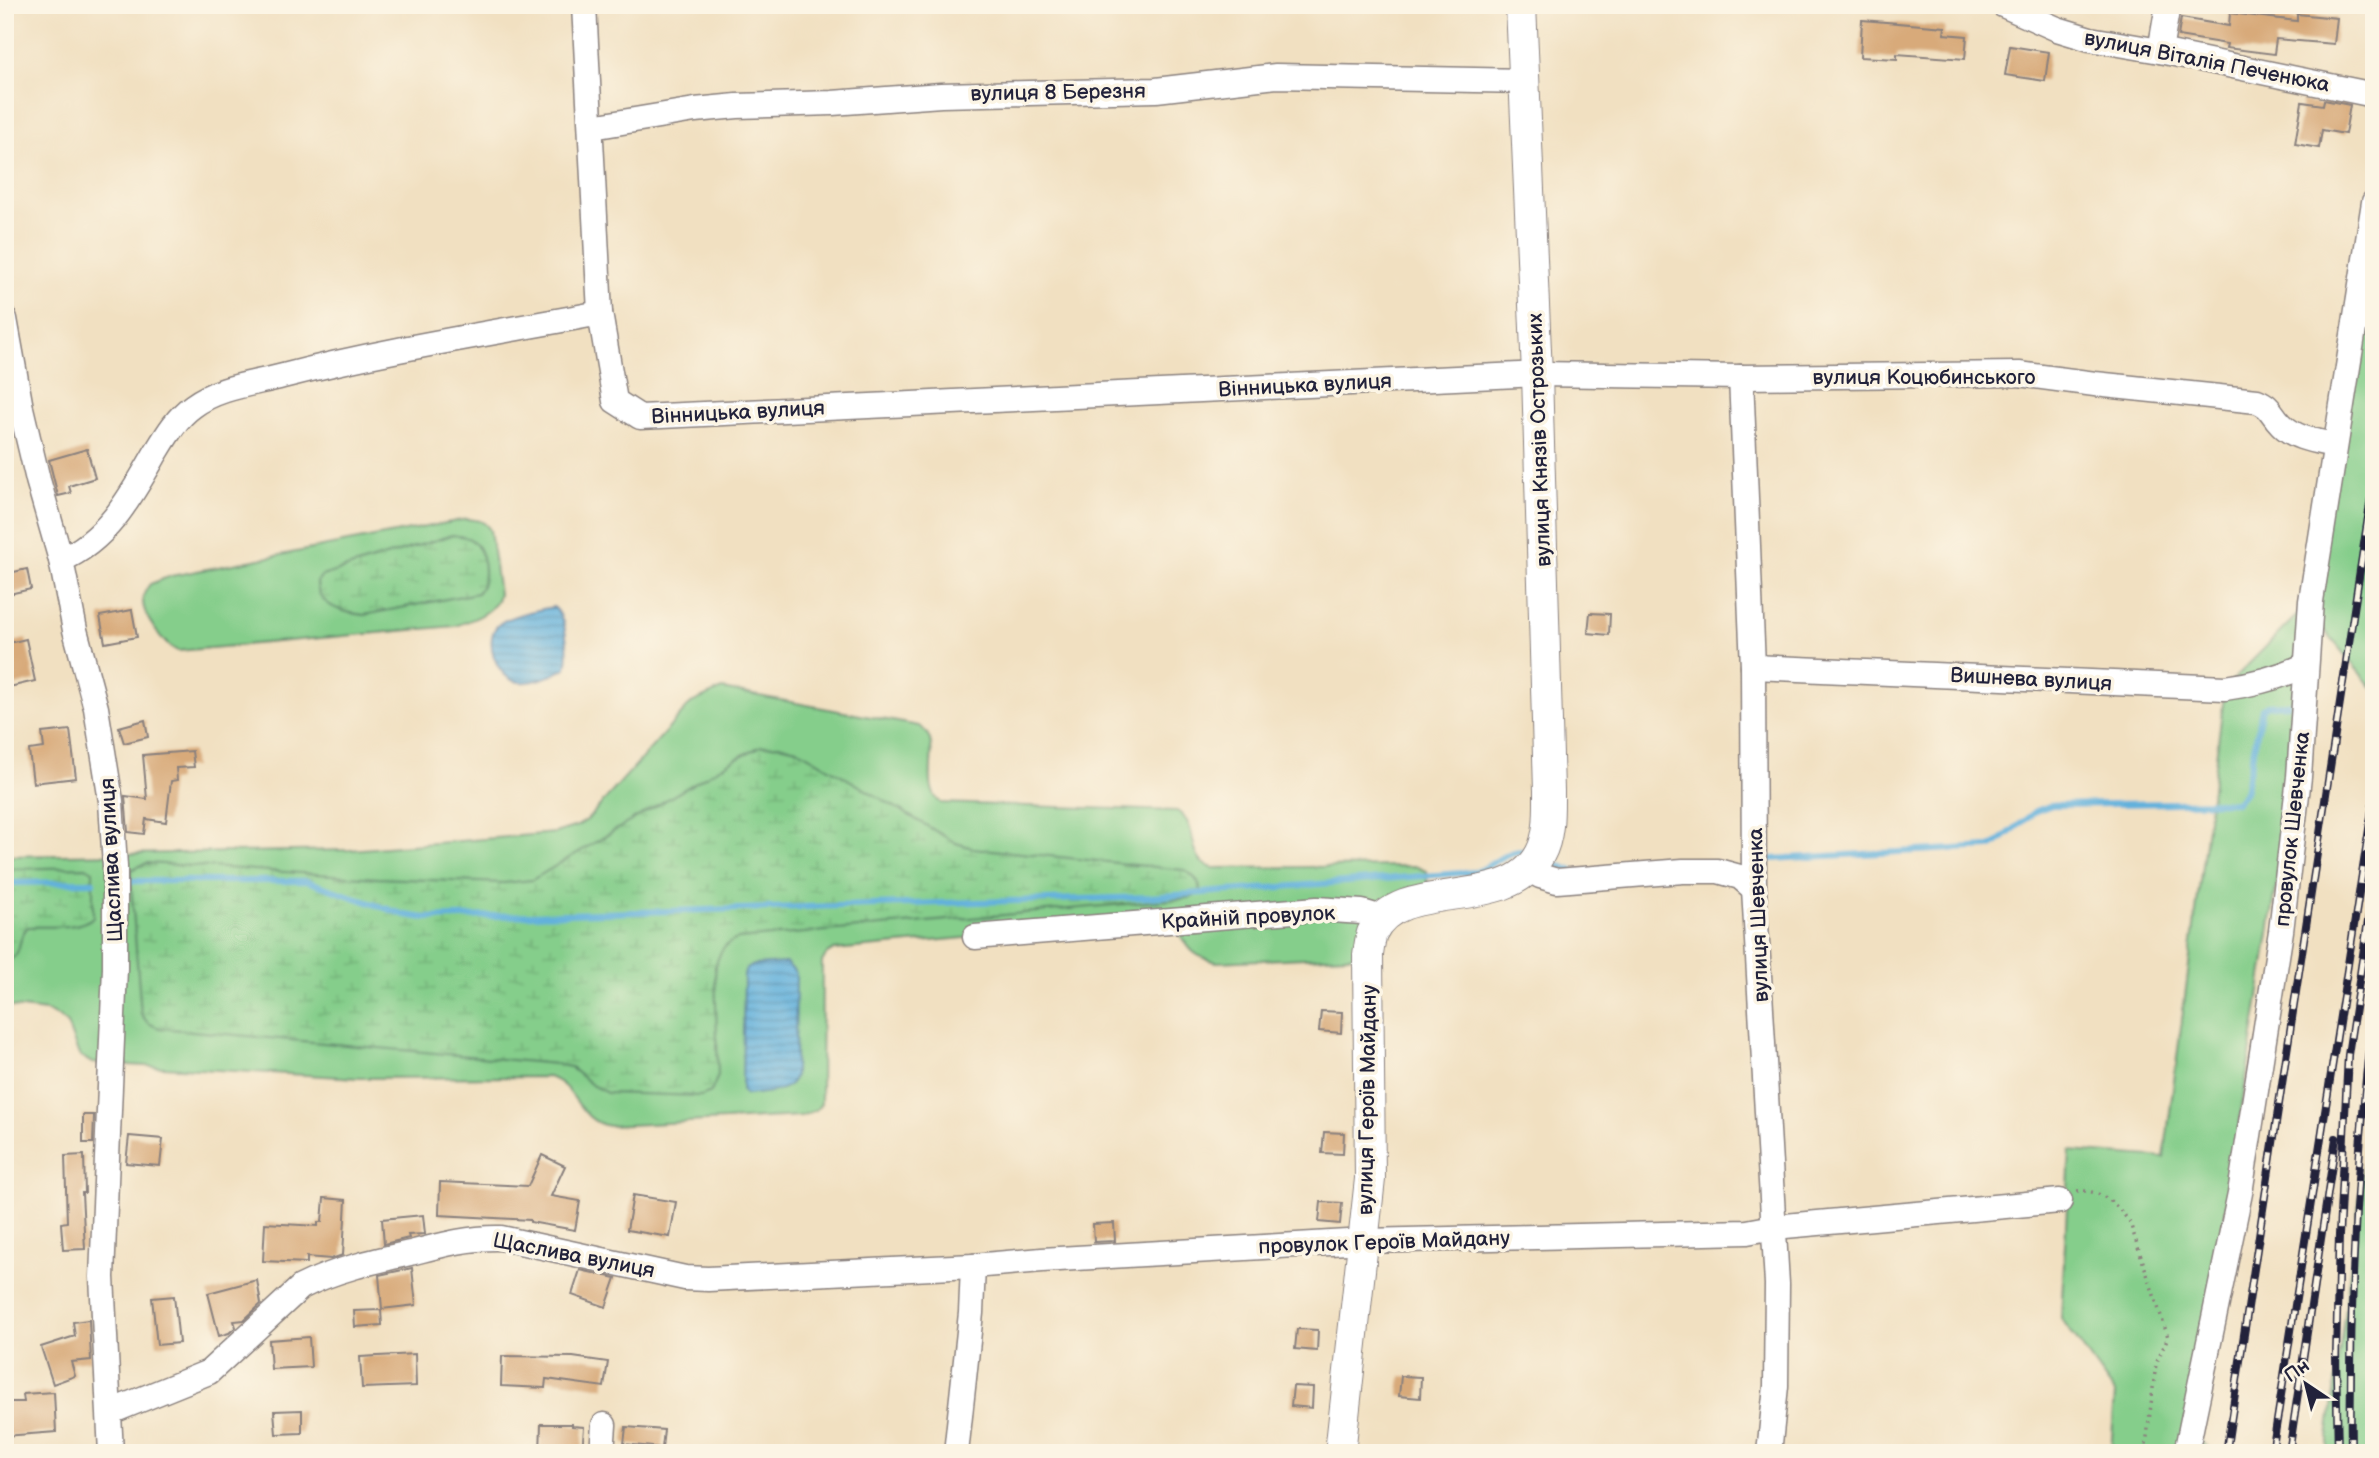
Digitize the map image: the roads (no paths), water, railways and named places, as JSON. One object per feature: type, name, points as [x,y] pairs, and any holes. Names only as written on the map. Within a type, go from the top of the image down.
[{"type":"street","name":"Вінницька вулиця","points":[[584,5],[600,313],[615,401],[640,417],[1537,374]]},
{"type":"street","name":"вулиця Князів Острозьких","points":[[1521,5],[1537,374],[1549,798],[1544,845],[1530,870]]},
{"type":"street","name":"вулиця Віталія Печенюка","points":[[2003,5],[2081,37],[2374,95]]},
{"type":"street","points":[[2160,51],[2168,5]]},
{"type":"street","name":"вулиця 8 Березня","points":[[592,127],[737,106],[832,103],[941,95],[1156,90],[1276,76],[1525,81]]},
{"type":"street","name":"провулок Шевченка","points":[[2186,1453],[2240,1193],[2281,931],[2299,777],[2311,601],[2374,202]]},
{"type":"street","points":[[61,559],[91,543],[114,520],[179,418],[215,393],[354,358],[600,313]]},
{"type":"street","name":"Щаслива вулиця","points":[[5,318],[21,408],[61,559],[75,630],[101,731],[111,801],[115,968],[102,1277],[111,1453]]},
{"type":"street","name":"вулиця Коцюбинського","points":[[1537,374],[1741,377],[2019,374],[2244,399],[2267,405],[2279,423],[2293,434],[2334,444]]},
{"type":"street","name":"вулиця Шевченка","points":[[1741,377],[1753,667],[1754,889],[1774,1227],[1776,1386],[1769,1453]]},
{"type":"street","name":"Вишнева вулиця","points":[[1753,667],[2225,688],[2258,683],[2306,665]]},
{"type":"street","points":[[1382,918],[1398,908],[1419,902],[1504,885],[1530,870],[1557,881],[1682,871],[1718,871],[1740,877],[1754,889]]},
{"type":"street","name":"Крайній провулок","points":[[975,937],[1317,909],[1362,912],[1382,918]]},
{"type":"street","name":"вулиця Героїв Майдану","points":[[1340,1453],[1370,1179],[1368,954],[1371,935],[1382,918]]},
{"type":"street","name":"провулок Героїв Майдану","points":[[708,1279],[973,1266],[1364,1241],[1747,1232],[1774,1227],[2060,1201]]},
{"type":"street","name":"Щаслива вулиця","points":[[110,1412],[209,1372],[301,1287],[317,1278],[462,1240],[501,1238],[685,1278],[708,1279]]},
{"type":"street","points":[[956,1453],[971,1313],[973,1266]]},
{"type":"street","points":[[602,1453],[604,1425]]},
{"type":"water","points":[[553,607],[561,618],[566,635],[566,668],[534,681],[521,682],[508,678],[494,657],[493,632],[502,622],[515,616]]},
{"type":"water","points":[[786,963],[796,973],[795,1075],[789,1085],[777,1091],[744,1094],[744,975],[746,969],[754,965]]},
{"type":"waterway","points":[[1771,859],[1990,847],[2036,811],[2052,805],[2236,802],[2245,792],[2262,708],[2288,704]]},
{"type":"waterway","points":[[131,881],[307,881],[405,915],[425,918],[1150,897],[1475,872],[1509,854],[1522,851]]},
{"type":"waterway","points":[[1555,864],[1571,870]]},
{"type":"waterway","points":[[5,883],[93,882]]},
{"type":"railway","points":[[2226,1453],[2374,478]]},
{"type":"railway","points":[[2272,1453],[2374,797]]},
{"type":"railway","points":[[2338,1453],[2336,1356],[2339,1235],[2348,1055],[2374,881]]},
{"type":"railway","points":[[2351,1453],[2355,1228],[2374,1005]]},
{"type":"railway","points":[[2289,1453],[2336,1138]]}]
